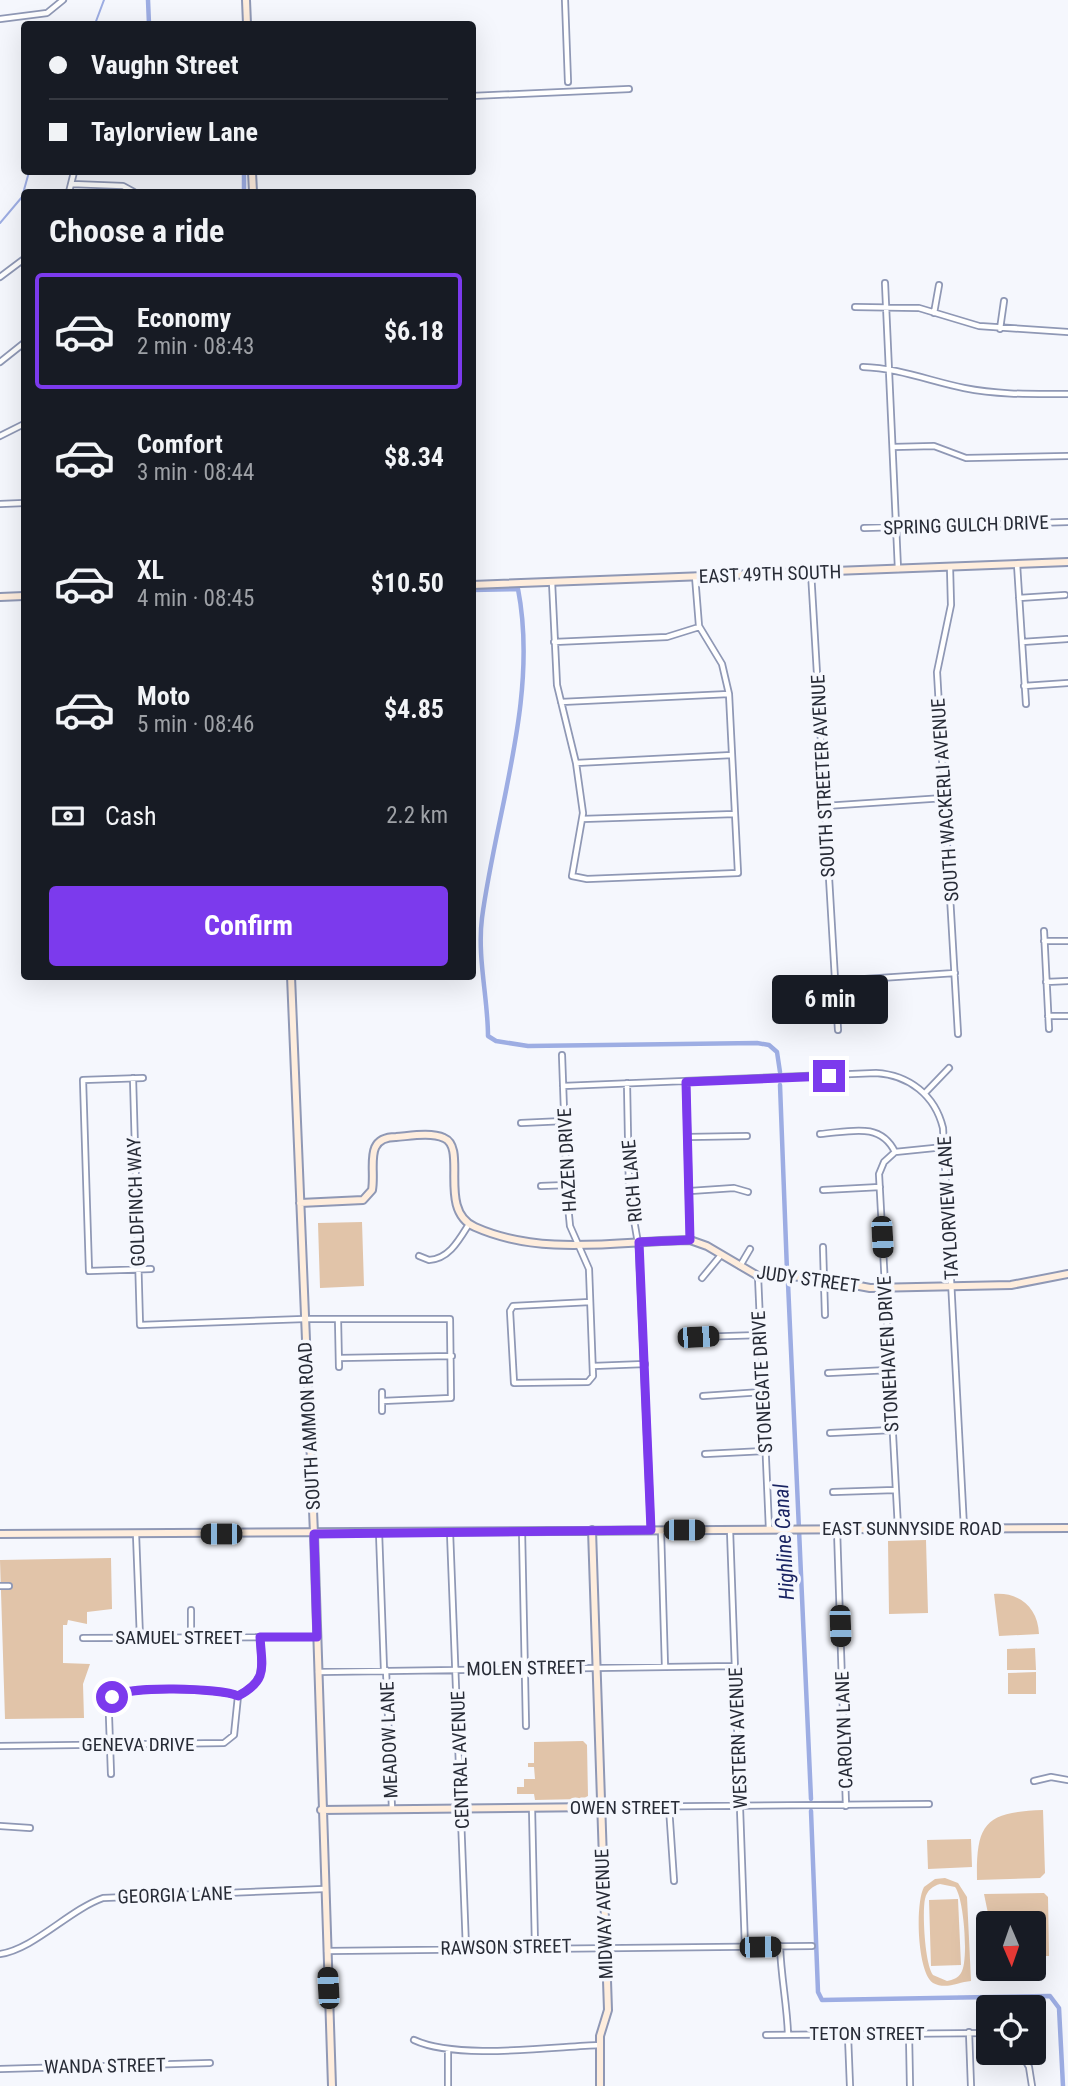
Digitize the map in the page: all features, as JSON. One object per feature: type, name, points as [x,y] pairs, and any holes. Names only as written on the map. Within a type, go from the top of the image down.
[{"type":"street","points":[[0,19],[47,13],[63,0]]},
{"type":"street","points":[[246,0],[247,21]]},
{"type":"street","points":[[565,0],[568,82]]},
{"type":"street","points":[[476,96],[629,89]]},
{"type":"street","points":[[70,189],[74,175]]},
{"type":"street","points":[[72,184],[123,186],[128,189]]},
{"type":"street","points":[[0,277],[21,261]]},
{"type":"street","points":[[885,283],[898,569]]},
{"type":"street","points":[[934,313],[939,285]]},
{"type":"street","points":[[1000,329],[1004,301]]},
{"type":"street","points":[[855,307],[886,306],[934,313],[1000,329],[1068,332]]},
{"type":"street","points":[[0,351],[2,360],[21,345]]},
{"type":"street","points":[[863,367],[889,368],[964,388],[1019,395],[1068,394]]},
{"type":"street","points":[[0,436],[21,426]]},
{"type":"street","points":[[892,447],[934,446],[966,458],[1068,456]]},
{"type":"street","points":[[0,504],[21,503]]},
{"type":"street","name":"SPRING GULCH DRIVE","points":[[864,528],[1068,522]]},
{"type":"street","name":"EAST 49TH SOUTH","points":[[476,584],[1068,562]]},
{"type":"street","points":[[1017,564],[1026,704]]},
{"type":"street","name":"SOUTH WACKERLI AVENUE","points":[[950,567],[951,605],[937,672],[958,1034]]},
{"type":"street","name":"SOUTH STREETER AVENUE","points":[[811,572],[838,1030]]},
{"type":"street","points":[[552,582],[554,642],[561,702],[576,763],[582,819],[572,876],[587,879],[738,873],[729,694],[722,664],[699,627],[695,576]]},
{"type":"street","points":[[1019,598],[1065,595]]},
{"type":"street","points":[[0,597],[21,596]]},
{"type":"street","points":[[554,642],[667,637],[699,627]]},
{"type":"street","points":[[1022,642],[1067,639]]},
{"type":"street","points":[[1024,686],[1068,683]]},
{"type":"street","points":[[561,702],[729,694]]},
{"type":"street","points":[[576,763],[732,755]]},
{"type":"street","points":[[825,806],[944,798]]},
{"type":"street","points":[[582,819],[735,814]]},
{"type":"street","points":[[1044,931],[1049,1028]]},
{"type":"street","points":[[1044,941],[1068,941]]},
{"type":"street","points":[[835,981],[954,973]]},
{"type":"street","name":"SOUTH AMMON ROAD","points":[[291,980],[314,1534],[332,2086]]},
{"type":"street","points":[[1046,982],[1068,981]]},
{"type":"street","points":[[1048,1016],[1068,1016]]},
{"type":"street","name":"HAZEN DRIVE","points":[[562,1055],[570,1226],[589,1269],[593,1366]]},
{"type":"street","points":[[563,1086],[876,1073],[897,1076],[925,1093],[949,1068]]},
{"type":"street","name":"GOLDFINCH WAY","points":[[132,1078],[140,1325],[304,1319]]},
{"type":"street","points":[[143,1078],[83,1080],[89,1271],[151,1269]]},
{"type":"street","points":[[686,1082],[690,1240]]},
{"type":"street","name":"RICH LANE","points":[[626,1083],[629,1191],[639,1242],[651,1530]]},
{"type":"street","name":"TAYLORVIEW LANE","points":[[925,1093],[941,1120],[944,1147],[964,1528]]},
{"type":"street","points":[[521,1122],[565,1121]]},
{"type":"street","points":[[820,1134],[877,1131],[887,1137],[895,1152],[944,1147]]},
{"type":"street","points":[[300,1203],[363,1200],[372,1190],[373,1151],[379,1141],[390,1137],[439,1136],[448,1140],[452,1148],[454,1198],[469,1224],[454,1246],[441,1257],[429,1260],[419,1255]]},
{"type":"street","points":[[688,1138],[747,1136]]},
{"type":"street","name":"STONEHAVEN DRIVE","points":[[895,1152],[884,1163],[879,1174],[898,1528]]},
{"type":"street","points":[[541,1186],[567,1185]]},
{"type":"street","points":[[823,1191],[880,1187]]},
{"type":"street","points":[[690,1191],[734,1188],[748,1192]]},
{"type":"street","name":"JUDY STREET","points":[[469,1224],[527,1242],[554,1246],[690,1240],[758,1276],[824,1280],[851,1286],[885,1288],[1011,1285],[1068,1275]]},
{"type":"street","points":[[824,1247],[825,1315]]},
{"type":"street","points":[[739,1267],[750,1249]]},
{"type":"street","points":[[702,1278],[721,1255]]},
{"type":"street","name":"STONEGATE DRIVE","points":[[758,1276],[769,1529]]},
{"type":"street","points":[[590,1302],[513,1306],[510,1311],[512,1379],[518,1385],[588,1382],[592,1378],[593,1366],[645,1364]]},
{"type":"street","points":[[304,1319],[450,1319],[451,1398],[382,1402]]},
{"type":"street","points":[[338,1319],[339,1367]]},
{"type":"street","points":[[698,1337],[760,1335]]},
{"type":"street","points":[[339,1357],[452,1356]]},
{"type":"street","points":[[828,1373],[889,1370]]},
{"type":"street","points":[[382,1392],[382,1411]]},
{"type":"street","points":[[703,1396],[762,1392]]},
{"type":"street","points":[[830,1433],[892,1430]]},
{"type":"street","points":[[705,1454],[765,1451]]},
{"type":"street","points":[[833,1492],[895,1490]]},
{"type":"street","name":"CAROLYN LANE","points":[[837,1528],[846,1805]]},
{"type":"street","name":"EAST SUNNYSIDE ROAD","points":[[0,1534],[1068,1528]]},
{"type":"street","name":"WESTERN AVENUE","points":[[730,1529],[745,1947]]},
{"type":"street","name":"MIDWAY AVENUE","points":[[592,1530],[608,2010],[600,2045],[600,2086]]},
{"type":"street","points":[[661,1530],[666,1667]]},
{"type":"street","name":"CENTRAL AVENUE","points":[[450,1531],[466,1948]]},
{"type":"street","points":[[522,1531],[526,1726]]},
{"type":"street","name":"MEADOW LANE","points":[[379,1532],[392,1809]]},
{"type":"street","points":[[136,1534],[140,1638]]},
{"type":"street","points":[[0,1586],[9,1586]]},
{"type":"street","points":[[191,1609],[191,1637]]},
{"type":"street","points":[[111,1774],[109,1705],[112,1697],[121,1691],[220,1690],[238,1696],[257,1684],[262,1675],[260,1637]]},
{"type":"street","name":"SAMUEL STREET","points":[[83,1638],[317,1637]]},
{"type":"street","name":"MOLEN STREET","points":[[318,1672],[735,1666]]},
{"type":"street","name":"GENEVA DRIVE","points":[[0,1746],[224,1743],[234,1735],[238,1696]]},
{"type":"street","points":[[1034,1781],[1051,1777],[1068,1780]]},
{"type":"street","name":"OWEN STREET","points":[[321,1810],[929,1804]]},
{"type":"street","points":[[532,1807],[535,1947]]},
{"type":"street","points":[[669,1807],[674,1881]]},
{"type":"street","points":[[0,1826],[30,1828]]},
{"type":"street","name":"GEORGIA LANE","points":[[0,1954],[18,1948],[67,1915],[103,1898],[324,1889]]},
{"type":"street","name":"RAWSON STREET","points":[[327,1951],[604,1946],[812,1946]]},
{"type":"street","points":[[780,1946],[781,1988],[787,2003],[788,2034]]},
{"type":"street","points":[[969,2032],[971,2086]]},
{"type":"street","name":"TETON STREET","points":[[766,2035],[976,2032]]},
{"type":"street","points":[[908,2034],[910,2086]]},
{"type":"street","points":[[848,2036],[850,2086]]},
{"type":"street","points":[[414,2040],[448,2050],[600,2045]]},
{"type":"street","points":[[448,2050],[448,2086]]},
{"type":"street","name":"WANDA STREET","points":[[0,2069],[210,2063]]},
{"type":"street","points":[[1028,2065],[1032,2086]]},
{"type":"shaded area","points":[[362,1222],[364,1286],[320,1288],[318,1223]]},
{"type":"shaded area","points":[[926,1540],[928,1613],[889,1614],[888,1541]]},
{"type":"shaded area","points":[[111,1558],[112,1609],[87,1612],[87,1624],[68,1620],[67,1625],[63,1625],[63,1663],[90,1664],[83,1684],[84,1718],[5,1719],[0,1560]]},
{"type":"shaded area","points":[[994,1594],[1012,1596],[1026,1604],[1035,1616],[1039,1634],[999,1636]]},
{"type":"shaded area","points":[[1035,1648],[1036,1670],[1007,1670],[1007,1649]]},
{"type":"shaded area","points":[[1036,1672],[1036,1694],[1008,1694],[1008,1673]]},
{"type":"shaded area","points":[[583,1741],[587,1745],[588,1796],[582,1799],[535,1800],[534,1794],[517,1794],[517,1787],[524,1787],[524,1779],[535,1779],[534,1767],[528,1767],[528,1763],[534,1763],[534,1742]]},
{"type":"shaded area","points":[[1043,1810],[1045,1873],[1040,1878],[977,1880],[979,1845],[988,1824],[1008,1814]]},
{"type":"shaded area","points":[[971,1839],[972,1867],[928,1869],[927,1840]]},
{"type":"shaded area","points":[[945,1878],[958,1883],[967,1897],[971,1981],[938,1985],[933,1983],[924,1966],[919,1937],[919,1907],[924,1887],[935,1879]],"holes":[[[940,1884],[955,1887],[963,1916],[965,1956],[960,1975],[947,1981],[933,1975],[930,1969],[924,1906],[926,1896],[933,1887]]]},
{"type":"shaded area","points":[[1044,1893],[1048,1897],[1049,1956],[1046,1956],[1046,1911],[988,1911],[984,1894]]},
{"type":"shaded area","points":[[958,1899],[961,1965],[931,1966],[929,1900]]},
{"type":"waterway","points":[[96,21],[104,0]]},
{"type":"waterway","points":[[148,0],[149,21]]},
{"type":"waterway","points":[[24,189],[28,175]]},
{"type":"waterway","points":[[244,175],[244,189]]},
{"type":"waterway","points":[[0,223],[21,198]]},
{"type":"waterway","points":[[476,590],[518,589],[523,630],[520,712],[482,918],[481,948],[488,1036],[496,1041],[528,1046],[757,1043],[769,1045],[777,1052],[780,1072]]},
{"type":"waterway","points":[[780,1085],[787,1271]]},
{"type":"waterway","name":"Highline Canal","points":[[788,1283],[811,1799]]},
{"type":"waterway","name":"Highline Canal","points":[[811,1811],[818,1992],[822,2000],[1050,1996],[1059,2008],[1063,2086]]},
{"type":"route","points":[[112,1697],[121,1691],[138,1690],[220,1690],[238,1696],[257,1684],[262,1675],[260,1637],[317,1637],[314,1534],[651,1530],[639,1242],[690,1240],[686,1082],[829,1076]]}]
